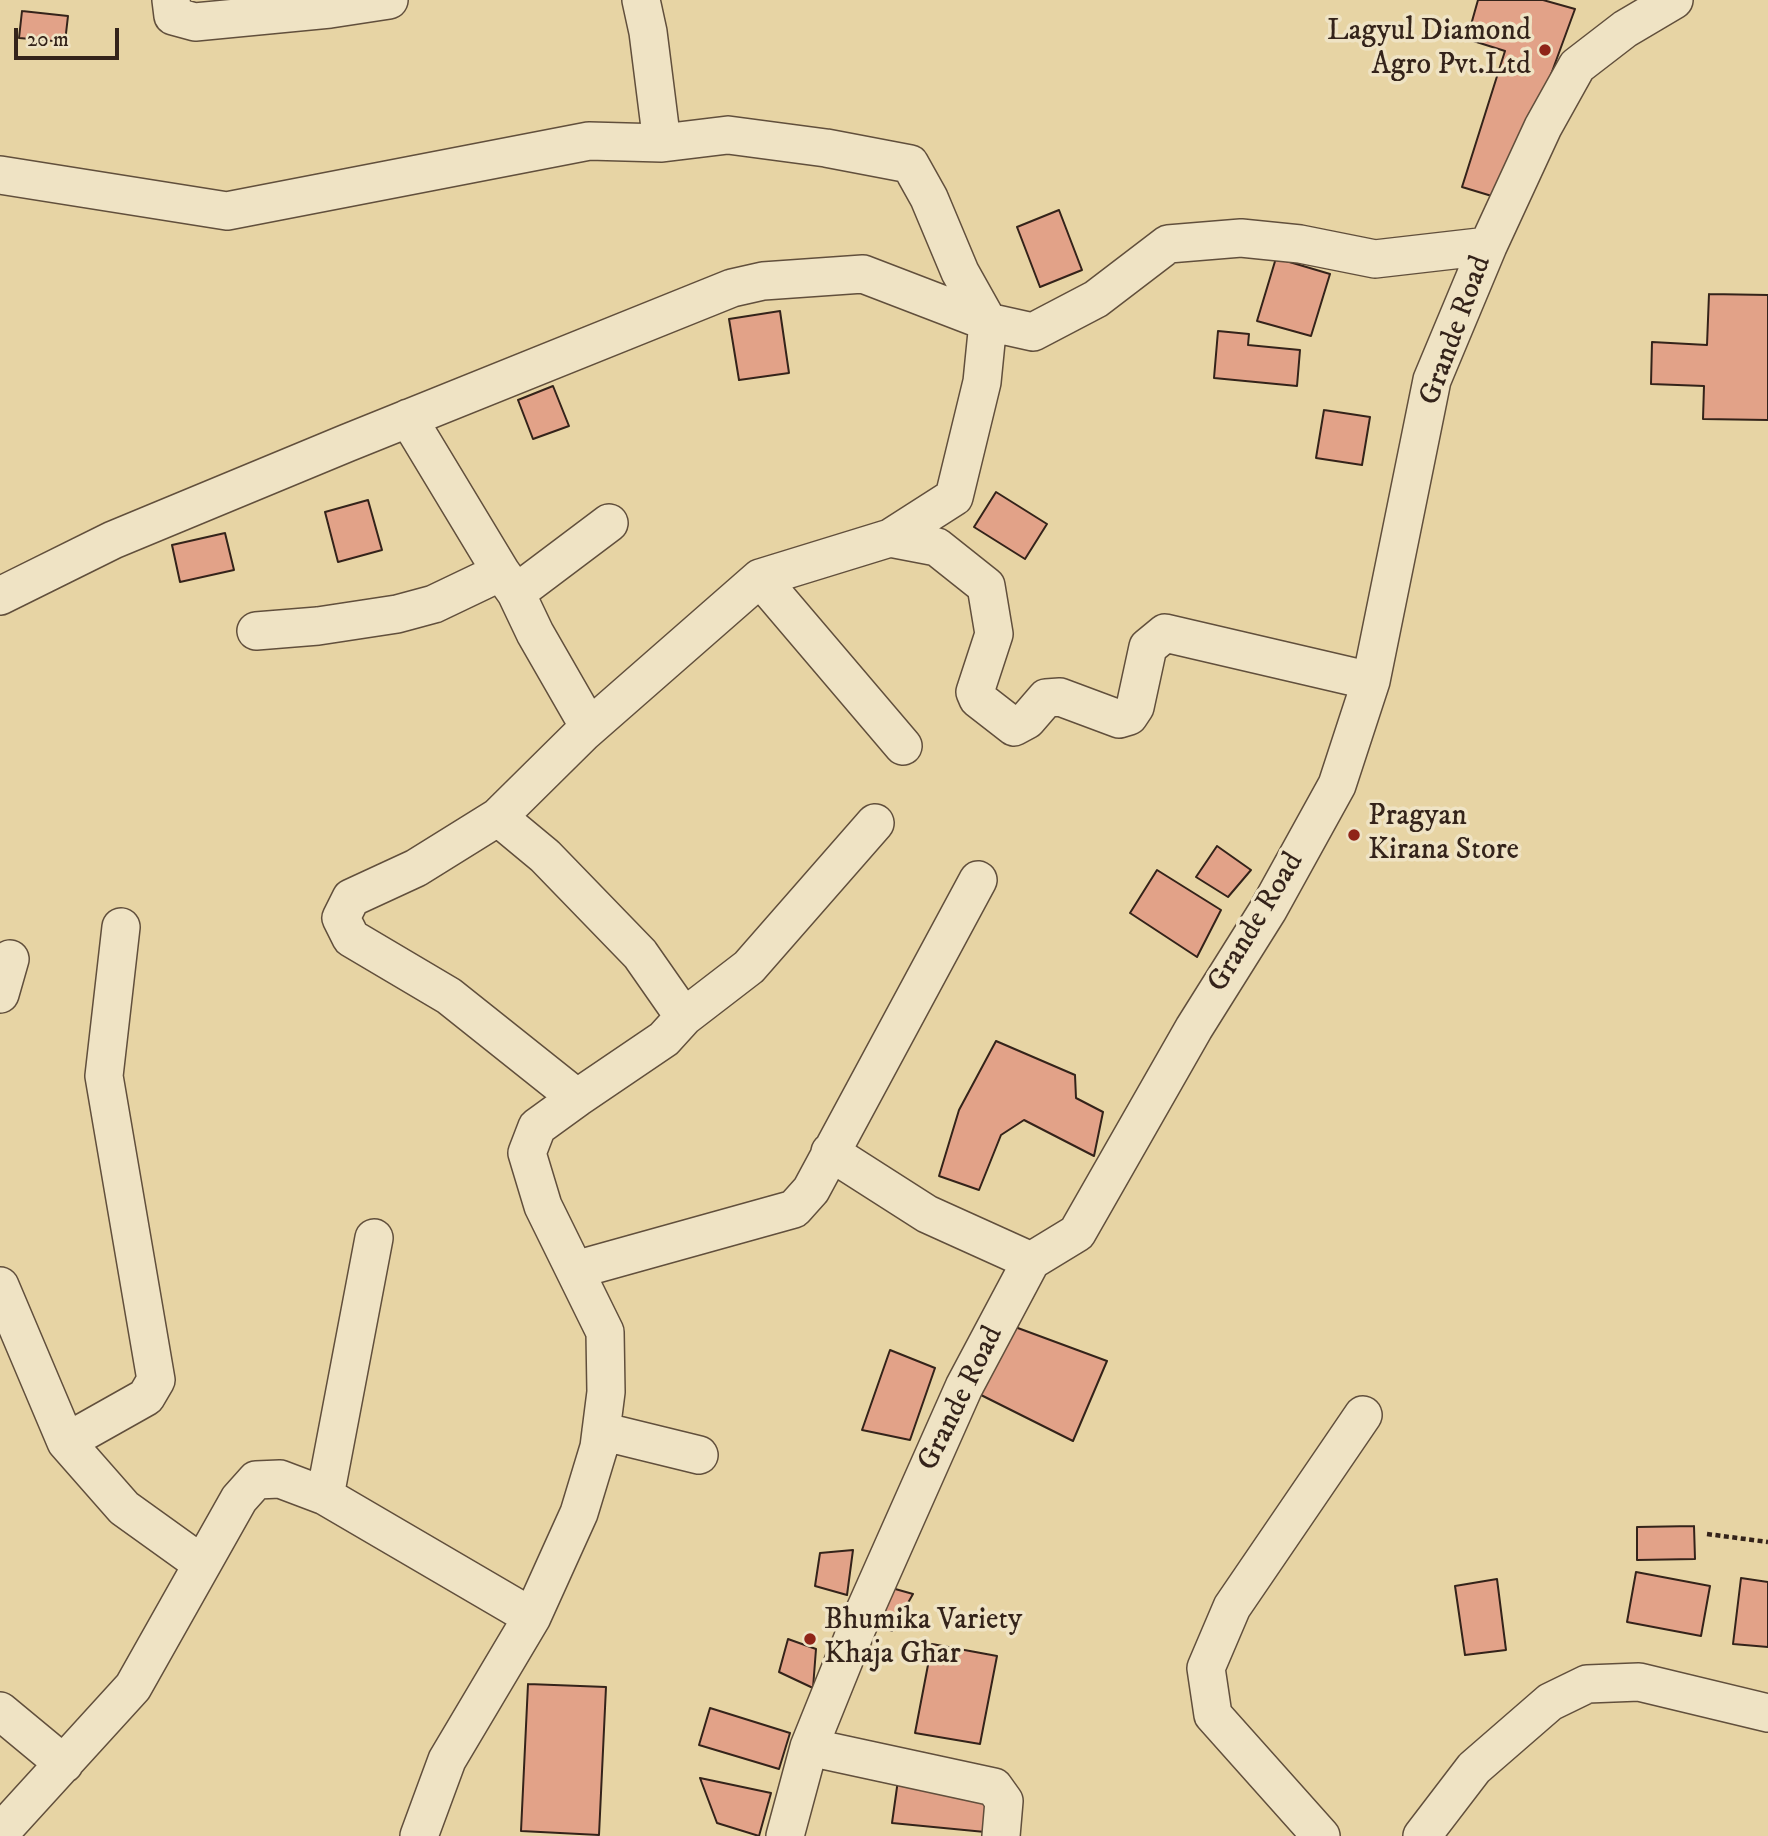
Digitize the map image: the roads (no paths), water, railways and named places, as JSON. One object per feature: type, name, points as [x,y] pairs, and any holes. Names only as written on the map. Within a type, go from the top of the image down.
[{"type":"street","points":[[171,0],[173,16],[195,22],[330,9],[389,0]]},
{"type":"street","points":[[641,0],[648,32],[662,143]]},
{"type":"street","name":"Grande Road","points":[[785,1836],[809,1747],[857,1628],[964,1387],[1031,1261],[1077,1233],[1187,1040],[1268,910],[1337,785],[1371,681],[1432,380],[1488,246],[1543,127],[1577,66],[1625,29],[1674,0]]},
{"type":"street","points":[[0,175],[227,211],[589,141],[662,143],[729,135],[826,148],[909,164],[929,198],[960,272],[988,321],[982,382],[954,497],[890,538],[760,578],[589,727],[498,817],[416,868],[351,898],[341,918],[351,938],[449,996],[577,1098]]},
{"type":"street","points":[[0,597],[113,540],[732,288],[763,281],[863,274],[988,321],[1034,332],[1096,299],[1168,244],[1241,238],[1300,244],[1375,259],[1488,246]]},
{"type":"street","points":[[408,418],[508,582],[589,727]]},
{"type":"street","points":[[256,631],[318,626],[397,614],[508,582],[609,523]]},
{"type":"street","points":[[890,538],[937,547],[986,586],[994,634],[975,692],[978,699],[1014,727],[1027,720],[1046,698],[1060,697],[1119,719],[1129,716],[1135,707],[1148,647],[1166,632],[1371,681]]},
{"type":"street","points":[[760,578],[903,746]]},
{"type":"street","points":[[498,817],[545,856],[640,954],[684,1017]]},
{"type":"street","points":[[419,1836],[447,1760],[532,1617],[579,1513],[599,1447],[606,1392],[605,1332],[543,1206],[527,1153],[537,1127],[664,1040],[684,1017],[749,967],[875,823]]},
{"type":"street","points":[[575,1270],[794,1209],[811,1191],[978,880]]},
{"type":"street","points":[[66,1442],[146,1397],[156,1380],[104,1076],[121,927]]},
{"type":"street","points":[[0,994],[10,959]]},
{"type":"street","points":[[830,1152],[927,1214],[1031,1261]]},
{"type":"street","points":[[325,1496],[374,1238]]},
{"type":"street","points":[[0,1286],[66,1442],[124,1508],[202,1564]]},
{"type":"street","points":[[1321,1836],[1213,1715],[1206,1668],[1232,1606],[1363,1415]]},
{"type":"street","points":[[601,1432],[699,1455]]},
{"type":"street","points":[[0,1833],[132,1686],[239,1499],[256,1480],[279,1479],[325,1496],[532,1617]]},
{"type":"street","points":[[1422,1836],[1474,1769],[1550,1702],[1587,1684],[1639,1682],[1768,1713]]},
{"type":"street","points":[[0,1711],[64,1764]]},
{"type":"street","points":[[809,1747],[994,1787],[1004,1801],[1001,1836]]},
{"type":"place","name":"Lagyul Diamond Agro Pvt.Ltd","points":[[1545,50]]},
{"type":"place","name":"Pragyan Kirana Store","points":[[1354,835]]},
{"type":"place","name":"Bhumika Variety Khaja Ghar","points":[[810,1639]]}]
